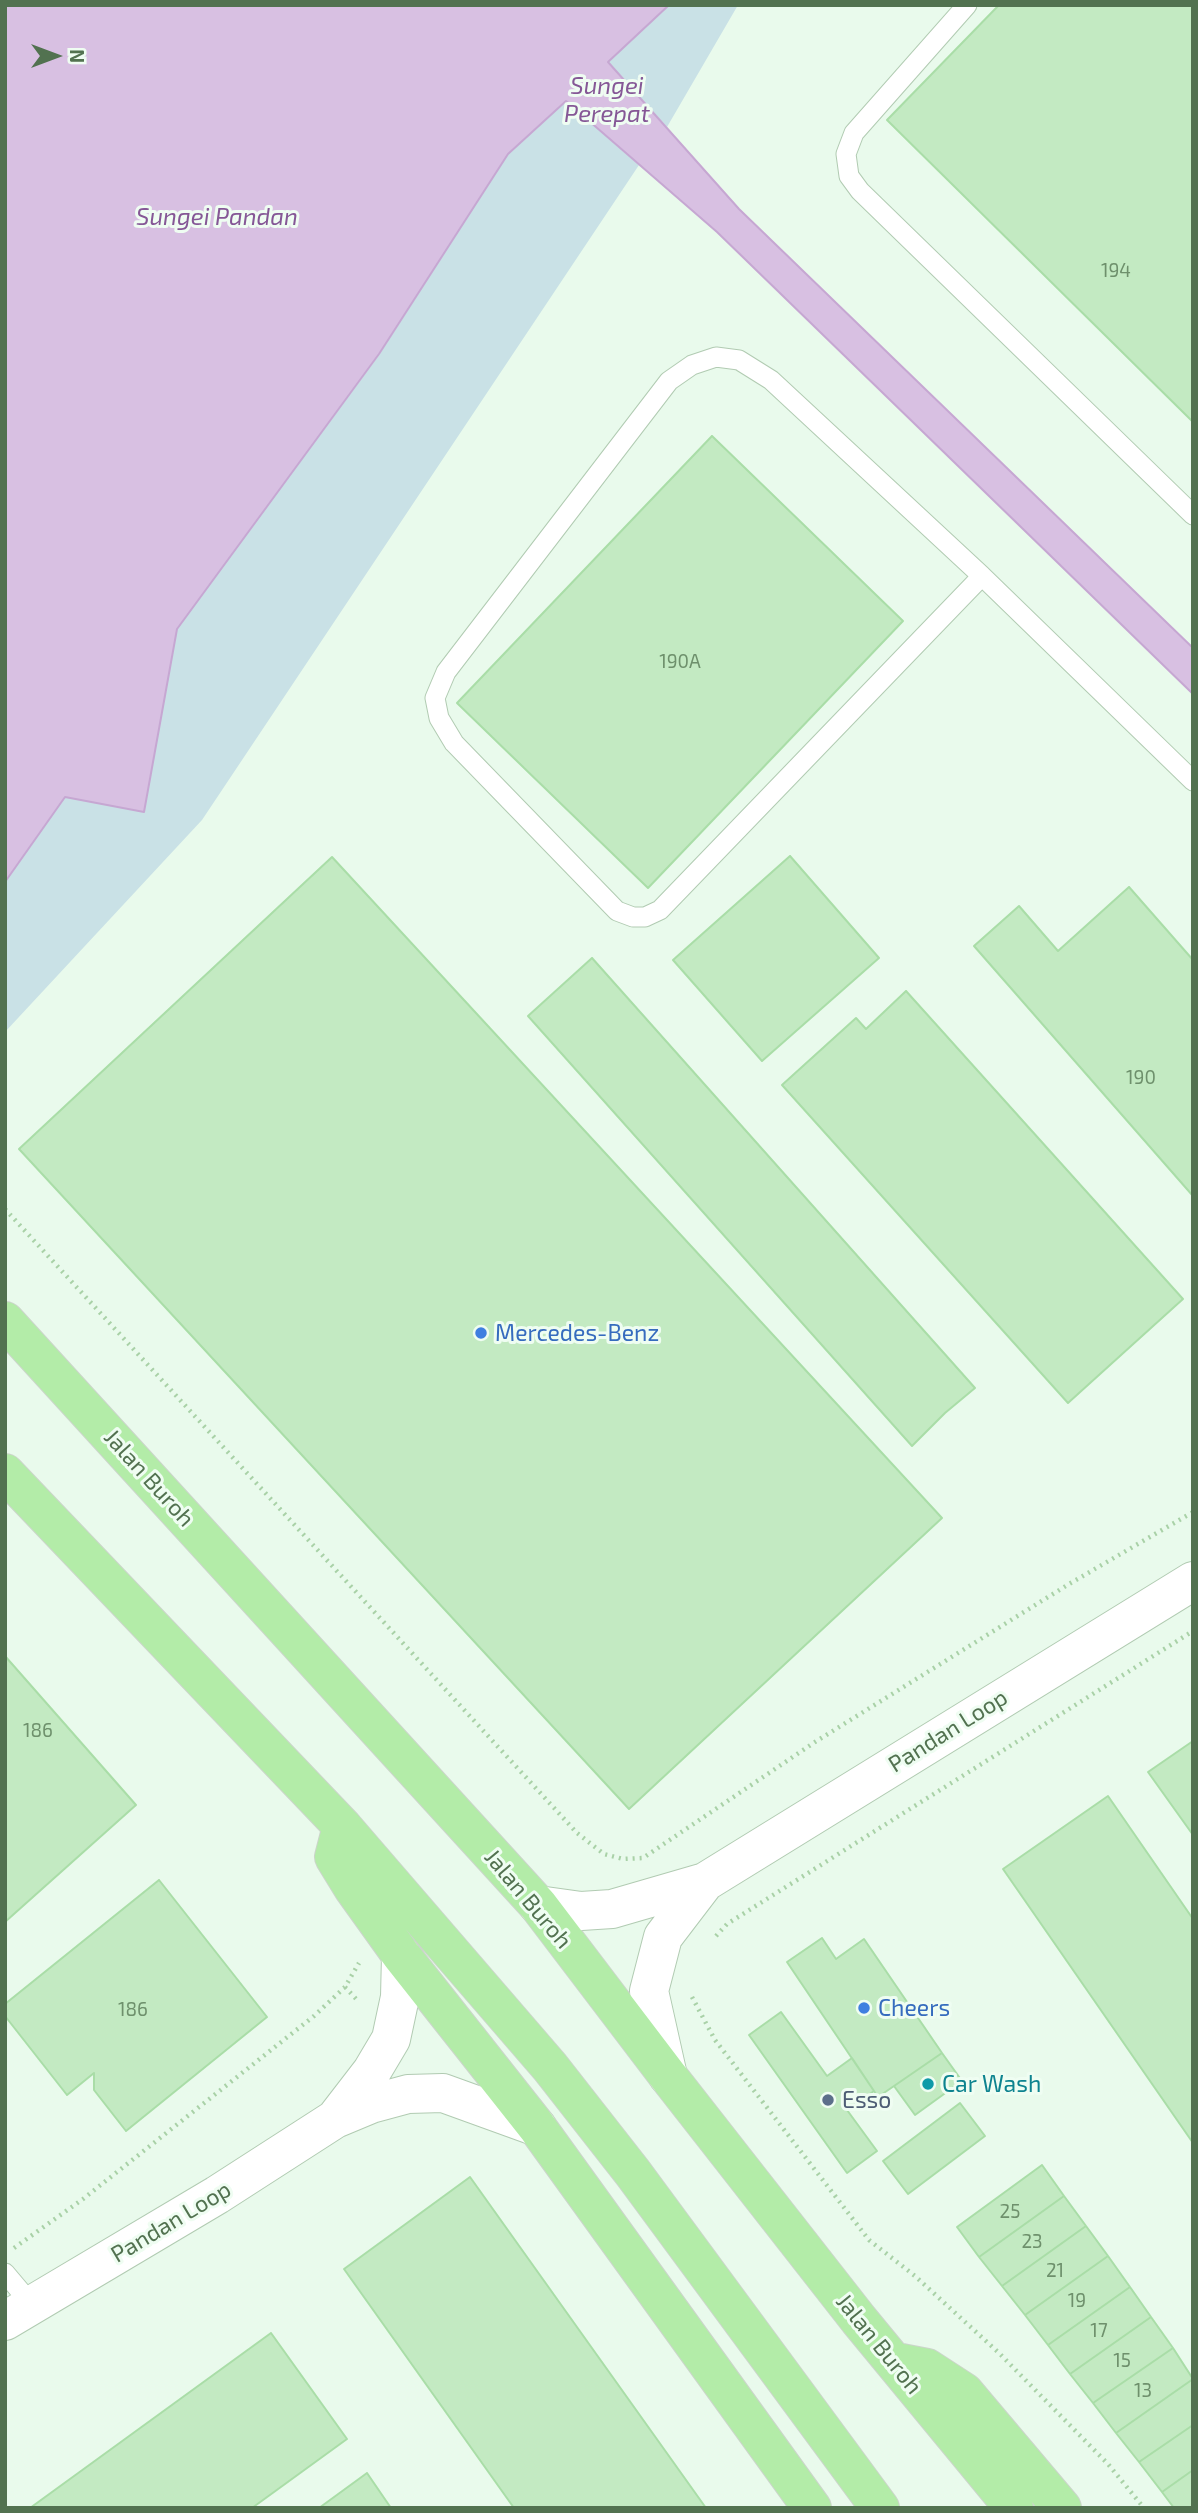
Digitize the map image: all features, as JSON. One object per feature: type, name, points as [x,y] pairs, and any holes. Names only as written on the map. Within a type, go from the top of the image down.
[{"type":"highway","name":"Jalan Buroh","points":[[5,1321],[538,1905],[668,2076],[1014,2508]]},
{"type":"highway","points":[[5,1472],[342,1826],[550,2067],[633,2173],[880,2508]]},
{"type":"highway","points":[[342,1826],[334,1857],[374,1916],[401,1955],[537,2127],[812,2508]]},
{"type":"highway","points":[[894,2361],[927,2368],[964,2392],[1062,2508]]},
{"type":"street","name":"Pandan Loop","points":[[538,1905],[581,1911],[612,1909],[705,1882],[1193,1581]]},
{"type":"street","name":"Pandan Loop","points":[[668,2076],[649,1991],[663,1937],[705,1882]]},
{"type":"street","name":"Pandan Loop","points":[[335,2119],[372,2071],[391,2039],[400,1997],[401,1955]]},
{"type":"street","name":"Pandan Loop","points":[[19,2313],[217,2195],[335,2119],[371,2104],[408,2094],[443,2093],[537,2127]]},
{"type":"lane","points":[[967,5],[854,133],[846,154],[849,176],[860,191],[1193,515]]},
{"type":"lane","points":[[982,576],[660,910],[645,917],[633,917],[617,911],[454,743],[439,718],[435,698],[446,672],[669,381],[692,365],[716,357],[739,360],[771,380],[982,576],[1193,781]]},
{"type":"lane","points":[[5,2273],[19,2313]]},
{"type":"path","points":[[5,1209],[577,1833],[604,1854],[622,1859],[643,1858],[815,1742],[1069,1584],[1193,1512]]},
{"type":"path","points":[[712,1940],[727,1924],[1193,1631]]},
{"type":"path","points":[[5,2255],[93,2191],[314,2015],[345,1987],[358,1968],[374,1916]]},
{"type":"path","points":[[687,1988],[715,2040],[869,2240],[915,2276],[999,2353],[1108,2465],[1144,2508]]},
{"type":"shaded area","points":[[669,5],[738,5],[667,127],[608,62]]},
{"type":"shaded area","points":[[566,101],[639,165],[202,820],[5,1032],[5,882],[65,797],[144,811],[176,629],[379,355],[508,154]]},
{"type":"water","name":"Sungei Pandan","points":[[5,5],[669,5],[608,62],[739,209],[1193,648],[1193,694],[717,232],[566,101],[508,154],[379,354],[177,629],[144,812],[65,797],[5,882]]},
{"type":"building","points":[[999,5],[1193,5],[1193,422],[887,120]]},
{"type":"building","points":[[712,436],[903,621],[648,888],[457,703]]},
{"type":"building","points":[[790,856],[879,958],[762,1061],[673,960]]},
{"type":"building","name":"Mercedes-Benz","points":[[332,857],[942,1518],[629,1809],[19,1149]]},
{"type":"building","points":[[1129,887],[1193,960],[1193,1196],[974,946],[1019,906],[1058,951]]},
{"type":"building","points":[[592,958],[975,1388],[912,1446],[528,1016]]},
{"type":"building","points":[[906,991],[1183,1299],[1068,1403],[782,1085],[856,1018],[866,1029]]},
{"type":"building","points":[[5,1656],[136,1805],[5,1922]]},
{"type":"building","points":[[1193,1741],[1193,1835],[1148,1772]]},
{"type":"building","points":[[1108,1796],[1193,1919],[1193,2143],[1003,1869]]},
{"type":"building","points":[[159,1880],[267,2017],[126,2131],[94,2090],[94,2073],[67,2095],[5,2016],[5,2004]]},
{"type":"building","name":"Cheers","points":[[822,1938],[836,1959],[864,1939],[942,2053],[878,2097],[787,1962]]},
{"type":"building","name":"Esso","points":[[781,2012],[827,2076],[852,2058],[874,2091],[847,2110],[877,2151],[847,2173],[749,2035]]},
{"type":"building","name":"Car Wash","points":[[942,2053],[962,2081],[915,2115],[894,2086]]},
{"type":"building","name":"Esso","points":[[960,2103],[985,2136],[908,2194],[883,2161]]},
{"type":"building","points":[[1042,2165],[1064,2196],[979,2257],[957,2227]]},
{"type":"building","points":[[470,2177],[706,2508],[514,2508],[344,2269]]},
{"type":"building","points":[[1064,2196],[1086,2226],[1002,2286],[979,2257]]},
{"type":"building","points":[[1086,2226],[1108,2256],[1025,2315],[1002,2286]]},
{"type":"building","points":[[1108,2256],[1130,2287],[1048,2345],[1025,2315]]},
{"type":"building","points":[[1130,2287],[1151,2317],[1070,2374],[1048,2345]]},
{"type":"building","points":[[1151,2317],[1173,2348],[1093,2403],[1070,2374]]},
{"type":"building","points":[[271,2333],[347,2439],[252,2508],[30,2508]]},
{"type":"building","points":[[1173,2348],[1193,2379],[1116,2433],[1093,2403]]},
{"type":"building","points":[[1193,2379],[1193,2425],[1139,2462],[1116,2433]]},
{"type":"building","points":[[1193,2425],[1193,2470],[1162,2492],[1139,2462]]},
{"type":"building","points":[[1193,2470],[1193,2508],[1174,2508],[1162,2492]]},
{"type":"building","points":[[367,2473],[391,2508],[319,2508]]},
{"type":"place","name":"Mercedes-Benz","points":[[481,1333]]},
{"type":"place","name":"Cheers","points":[[864,2008]]},
{"type":"place","name":"Car Wash","points":[[928,2084]]},
{"type":"place","name":"Esso","points":[[828,2100]]},
{"type":"water label","name":"Sungei Perepat","points":[[607,100]]}]
